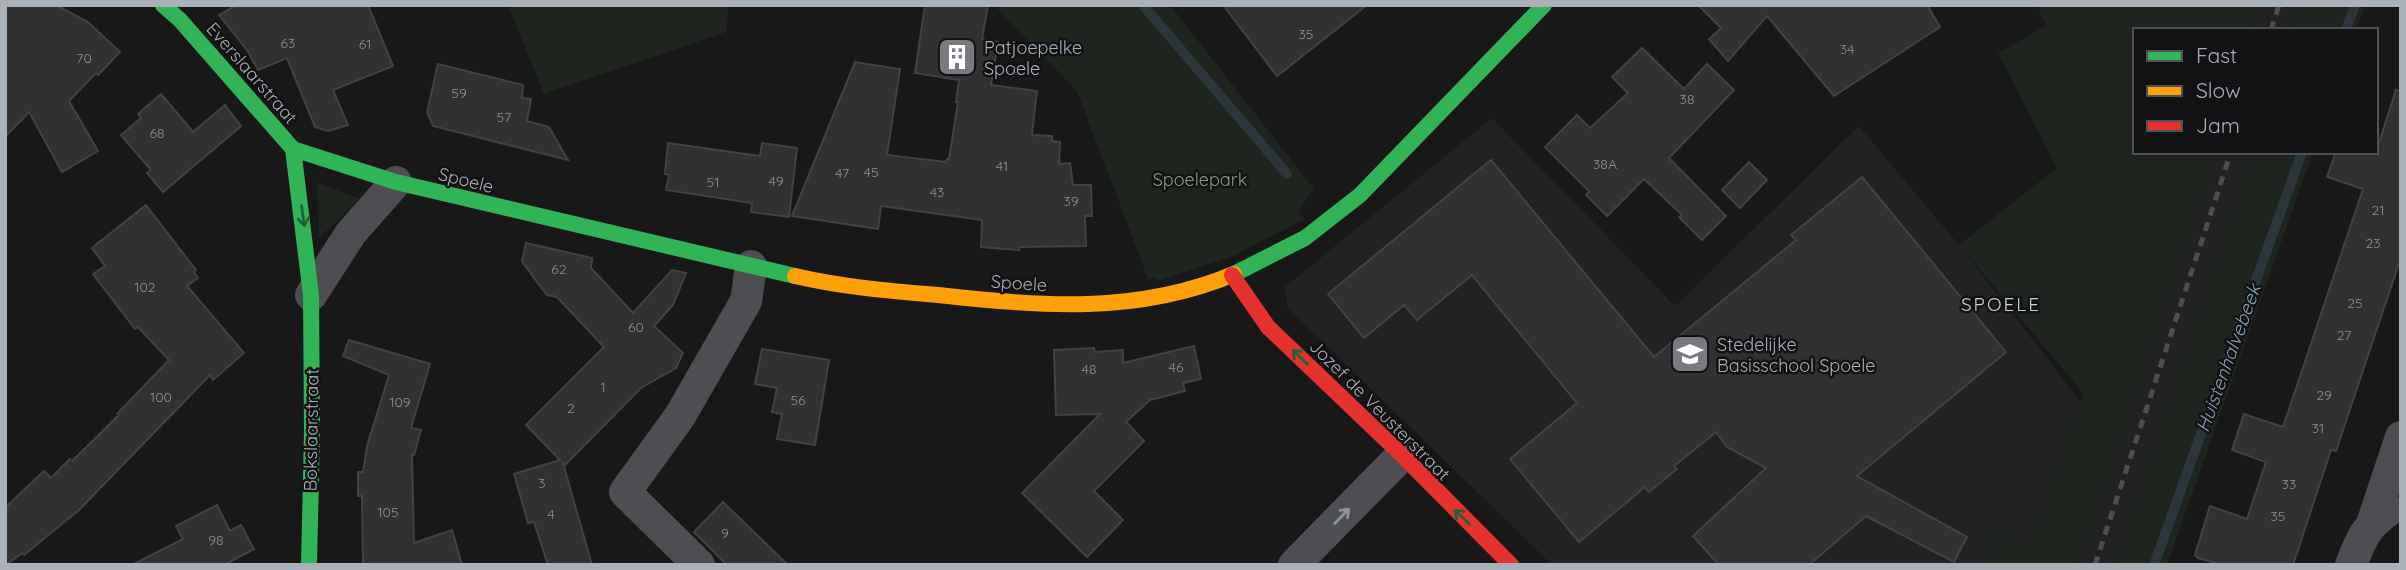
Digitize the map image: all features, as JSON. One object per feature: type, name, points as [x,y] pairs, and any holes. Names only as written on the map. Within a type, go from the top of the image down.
[{"type":"street","name":"Everslaarstraat","points":[[163,5],[180,20],[293,149],[396,182]]},
{"type":"street","name":"Spoele","points":[[396,182],[835,285],[1032,305],[1080,306],[1141,301],[1232,275],[1305,238],[1360,195],[1544,5]]},
{"type":"street","name":"Bokslaarstraat","points":[[293,149],[311,295],[309,565]]},
{"type":"street","points":[[311,295],[351,233],[396,182]]},
{"type":"street","points":[[699,565],[625,492],[680,416],[746,301],[751,266]]},
{"type":"street","name":"Jozef de Veusterstraat","points":[[1232,275],[1268,327],[1402,455],[1511,565]]},
{"type":"street","points":[[2351,565],[2361,538],[2373,521],[2401,437]]},
{"type":"street","points":[[1294,565],[1402,455]]},
{"type":"street","points":[[2373,521],[2401,502]]},
{"type":"shaded area","points":[[2260,5],[2300,5],[2293,28],[2254,28]]},
{"type":"shaded area","name":"Stedelijke Basisschool Spoele","points":[[1492,118],[1675,306],[1859,126],[1959,245],[2081,402],[2028,544],[1989,524],[1989,565],[1552,565],[1287,307],[1285,287]]},
{"type":"shaded area","points":[[2215,154],[2250,154],[2114,565],[2077,565]]},
{"type":"green space","points":[[508,5],[729,5],[726,32],[544,94]]},
{"type":"green space","name":"Spoelepark","points":[[994,5],[1170,5],[1314,189],[1298,211],[1304,219],[1231,257],[1158,281],[1156,277],[1148,279],[1077,91]]},
{"type":"green space","points":[[2037,5],[2260,5],[2254,28],[2133,28],[2133,154],[2215,154],[2077,565],[1989,565],[1989,524],[2028,544],[2084,394],[1959,245],[2057,168],[1998,53],[2046,26]]},
{"type":"green space","points":[[2300,5],[2365,5],[2357,28],[2293,28]]},
{"type":"green space","points":[[2250,154],[2312,154],[2167,565],[2114,565]]},
{"type":"green space","points":[[317,182],[359,199],[319,238]]},
{"type":"building","points":[[5,5],[56,5],[88,22],[120,52],[69,101],[98,151],[62,172],[29,112],[5,137]]},
{"type":"building","points":[[237,5],[368,5],[393,66],[333,90],[348,125],[328,131],[315,127],[287,58],[258,70],[247,50],[219,15]]},
{"type":"building","points":[[925,5],[988,5],[982,39],[998,42],[991,85],[1037,91],[1032,135],[1052,136],[1052,141],[1060,142],[1059,164],[1070,163],[1073,185],[1091,185],[1092,216],[1085,216],[1086,246],[1020,247],[1019,250],[981,247],[982,220],[881,206],[878,229],[792,216],[855,62],[900,69],[887,155],[946,162],[949,159],[959,80],[915,73]]},
{"type":"building","points":[[1223,5],[1367,5],[1277,76]]},
{"type":"building","points":[[1698,5],[1927,5],[1940,27],[1834,96],[1767,16],[1728,61],[1709,39],[1721,28]]},
{"type":"building","points":[[1642,48],[1684,89],[1707,64],[1734,90],[1669,158],[1726,216],[1702,240],[1679,217],[1682,215],[1644,179],[1607,216],[1586,195],[1589,191],[1545,147],[1577,115],[1590,128],[1628,93],[1612,77]]},
{"type":"building","points":[[438,64],[523,85],[522,98],[531,99],[527,121],[549,127],[568,160],[433,126],[427,112]]},
{"type":"building","points":[[2396,90],[2401,91],[2401,257],[2336,451],[2331,450],[2293,565],[2223,565],[2198,558],[2195,555],[2210,506],[2247,519],[2266,462],[2232,450],[2244,414],[2283,427],[2363,189],[2327,177],[2335,154],[2378,154],[2378,146]]},
{"type":"building","points":[[161,94],[193,132],[225,105],[241,126],[163,192],[147,173],[151,170],[121,135],[141,118],[138,114]]},
{"type":"building","points":[[668,143],[760,156],[762,143],[797,148],[789,217],[751,212],[752,203],[666,190],[669,175],[665,174]]},
{"type":"building","points":[[1491,160],[1654,357],[1796,240],[1791,235],[1862,177],[2006,352],[1857,476],[1967,537],[1954,562],[1866,516],[1809,565],[1719,565],[1693,536],[1766,468],[1727,447],[1716,432],[1674,466],[1677,469],[1649,492],[1645,487],[1579,542],[1510,459],[1577,403],[1472,275],[1417,320],[1404,305],[1364,338],[1328,294]]},
{"type":"building","points":[[1749,162],[1767,180],[1740,208],[1722,190]]},
{"type":"building","points":[[146,205],[196,270],[194,272],[198,278],[187,286],[244,353],[213,380],[210,375],[79,510],[24,555],[23,553],[5,565],[5,508],[44,471],[51,478],[70,459],[72,461],[169,360],[138,327],[135,329],[93,274],[105,266],[92,248]]},
{"type":"building","points":[[526,243],[592,258],[591,268],[633,313],[672,270],[686,273],[673,305],[654,326],[683,353],[676,368],[641,388],[565,465],[563,463],[592,565],[548,565],[534,522],[528,523],[514,474],[560,460],[526,425],[604,347],[557,297],[547,295],[534,278],[522,261]]},
{"type":"building","points":[[349,340],[430,364],[411,428],[421,430],[414,455],[412,454],[414,543],[452,530],[462,565],[363,565],[362,496],[358,496],[358,472],[363,472],[367,446],[389,375],[343,356]]},
{"type":"building","points":[[1194,346],[1201,379],[1183,383],[1185,391],[1150,400],[1126,422],[1144,441],[1094,491],[1123,520],[1087,557],[1022,493],[1100,414],[1056,415],[1054,350],[1123,350],[1123,363]]},
{"type":"building","points":[[762,349],[829,360],[815,445],[777,439],[782,414],[772,412],[777,388],[755,384]]},
{"type":"building","points":[[723,502],[788,565],[727,565],[694,532]]},
{"type":"building","points":[[217,505],[230,531],[241,525],[254,549],[224,565],[132,565],[183,539],[176,526]]},
{"type":"waterway","points":[[1143,5],[1287,174]]},
{"type":"waterway","name":"Huistenhalvebeek","points":[[2347,28],[2355,5]]},
{"type":"waterway","name":"Huistenhalvebeek","points":[[2154,565],[2301,154]]},
{"type":"railway","points":[[2272,28],[2279,5]]},
{"type":"railway","points":[[2095,565],[2230,154]]},
{"type":"traffic: fast","points":[[163,5],[180,20],[293,149],[396,182],[795,276]]},
{"type":"traffic: fast","points":[[1234,274],[1305,238],[1360,195],[1544,5]]},
{"type":"traffic: fast","points":[[293,149],[311,295],[309,565]]},
{"type":"traffic: slow","points":[[795,276],[902,292],[1014,302],[1088,304],[1161,296],[1234,274]]},
{"type":"traffic: jam","points":[[1232,275],[1268,327],[1402,455],[1511,565]]},
{"type":"place","name":"Patjoepelke Spoele","points":[[957,57]]},
{"type":"place","name":"Stedelijke Basisschool Spoele","points":[[1690,354]]},
{"type":"district","name":"SPOELE","points":[[2001,304]]}]
